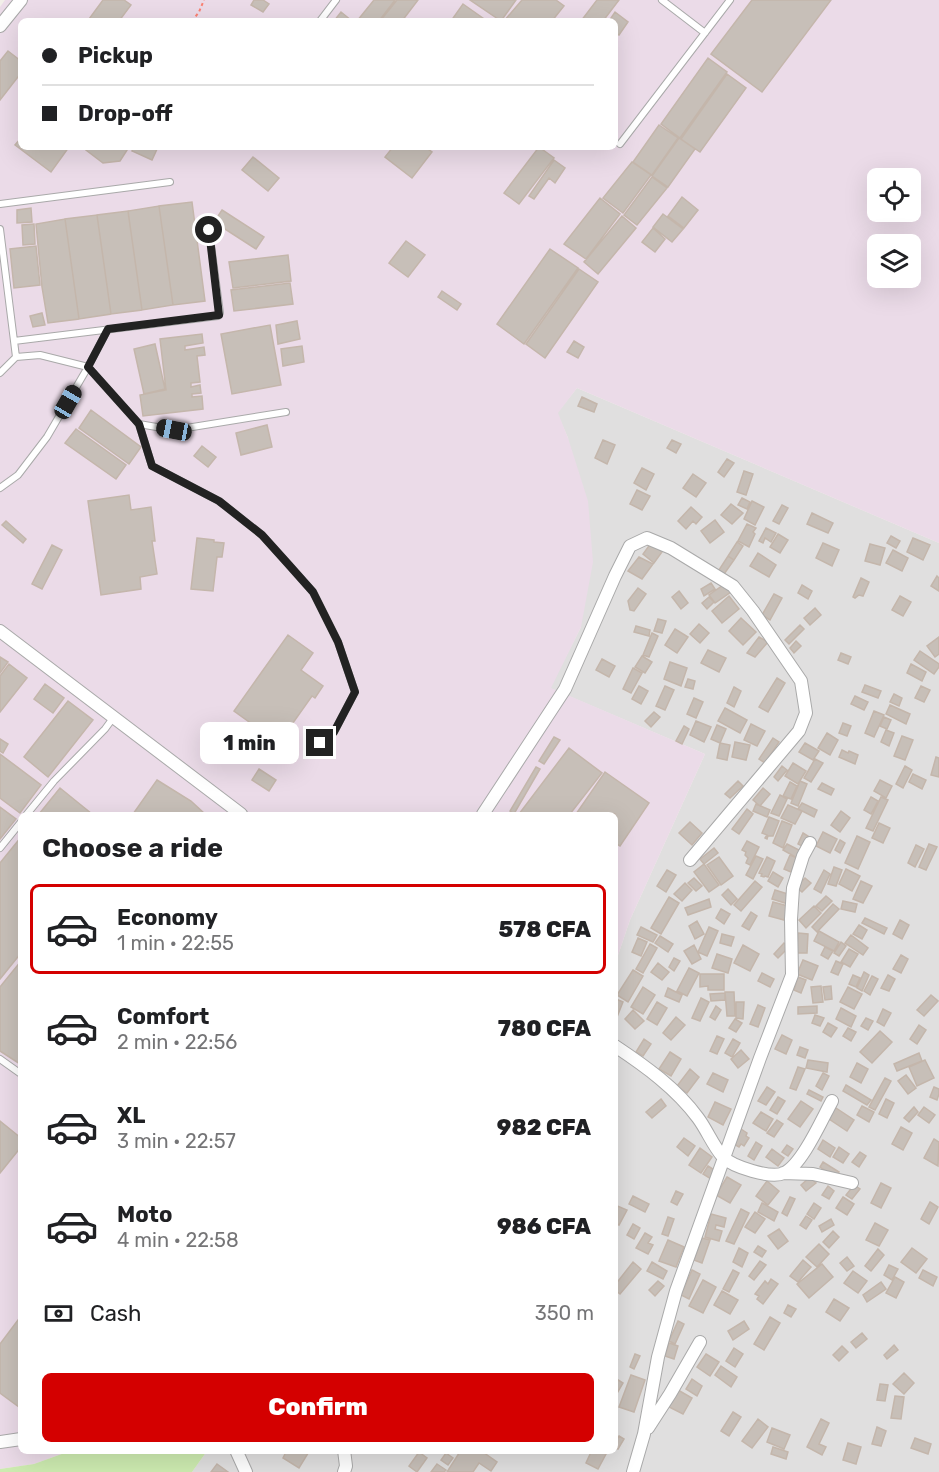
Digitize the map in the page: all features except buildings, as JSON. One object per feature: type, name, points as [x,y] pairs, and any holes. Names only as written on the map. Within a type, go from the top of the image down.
[{"type":"street","points":[[0,26],[21,0]]},
{"type":"street","points":[[484,812],[565,689],[630,546],[647,538],[671,548],[733,586],[801,681],[806,713],[799,731],[690,860]]},
{"type":"street","points":[[0,631],[238,812]]},
{"type":"street","points":[[633,1472],[644,1434],[658,1357],[676,1291],[792,975],[793,888],[803,856],[810,843]]},
{"type":"street","points":[[618,1048],[651,1070],[679,1097],[698,1118],[724,1158],[748,1170],[768,1175],[813,1174],[852,1183]]},
{"type":"street","points":[[783,1173],[799,1161],[832,1101]]},
{"type":"street","points":[[644,1434],[700,1342]]},
{"type":"street","points":[[0,1442],[18,1439]]},
{"type":"street","points":[[238,1454],[246,1472]]},
{"type":"street","points":[[344,1454],[346,1466],[344,1472]]},
{"type":"lane","points":[[322,18],[336,0]]},
{"type":"lane","points":[[662,0],[705,33]]},
{"type":"lane","points":[[620,144],[730,0]]},
{"type":"lane","points":[[0,204],[170,182]]},
{"type":"lane","points":[[0,229],[15,357]]},
{"type":"lane","points":[[14,341],[219,315],[209,230]]},
{"type":"lane","points":[[0,488],[18,475],[47,437],[108,329]]},
{"type":"lane","points":[[0,373],[15,357],[40,356],[88,367],[139,424],[152,466],[219,501],[262,535],[313,592],[338,642],[355,692],[334,732],[320,743]]},
{"type":"lane","points":[[139,424],[174,430],[286,412]]},
{"type":"lane","points":[[29,812],[54,781],[113,718]]},
{"type":"lane","points":[[0,848],[18,826]]},
{"type":"lane","points":[[0,1059],[18,1072]]},
{"type":"path","points":[[194,18],[204,0]]},
{"type":"shaded area","points":[[5,0],[939,0],[939,543],[577,388],[558,413],[588,501],[593,562],[581,627],[551,688],[705,754],[630,920],[618,955],[618,812],[18,812],[18,1454],[62,1454],[34,1464],[0,1469],[0,7]]},
{"type":"shaded area","points":[[577,388],[939,543],[939,1472],[192,1472],[205,1454],[618,1454],[618,955],[630,920],[705,754],[550,688],[581,627],[568,438],[557,413]]},
{"type":"green space","points":[[62,1454],[205,1454],[192,1472],[0,1472],[0,1469],[34,1464]]},
{"type":"route","points":[[209,230],[219,315],[108,329],[88,367],[139,424],[152,466],[219,501],[262,535],[313,592],[338,642],[355,692],[334,732],[320,743]]}]
